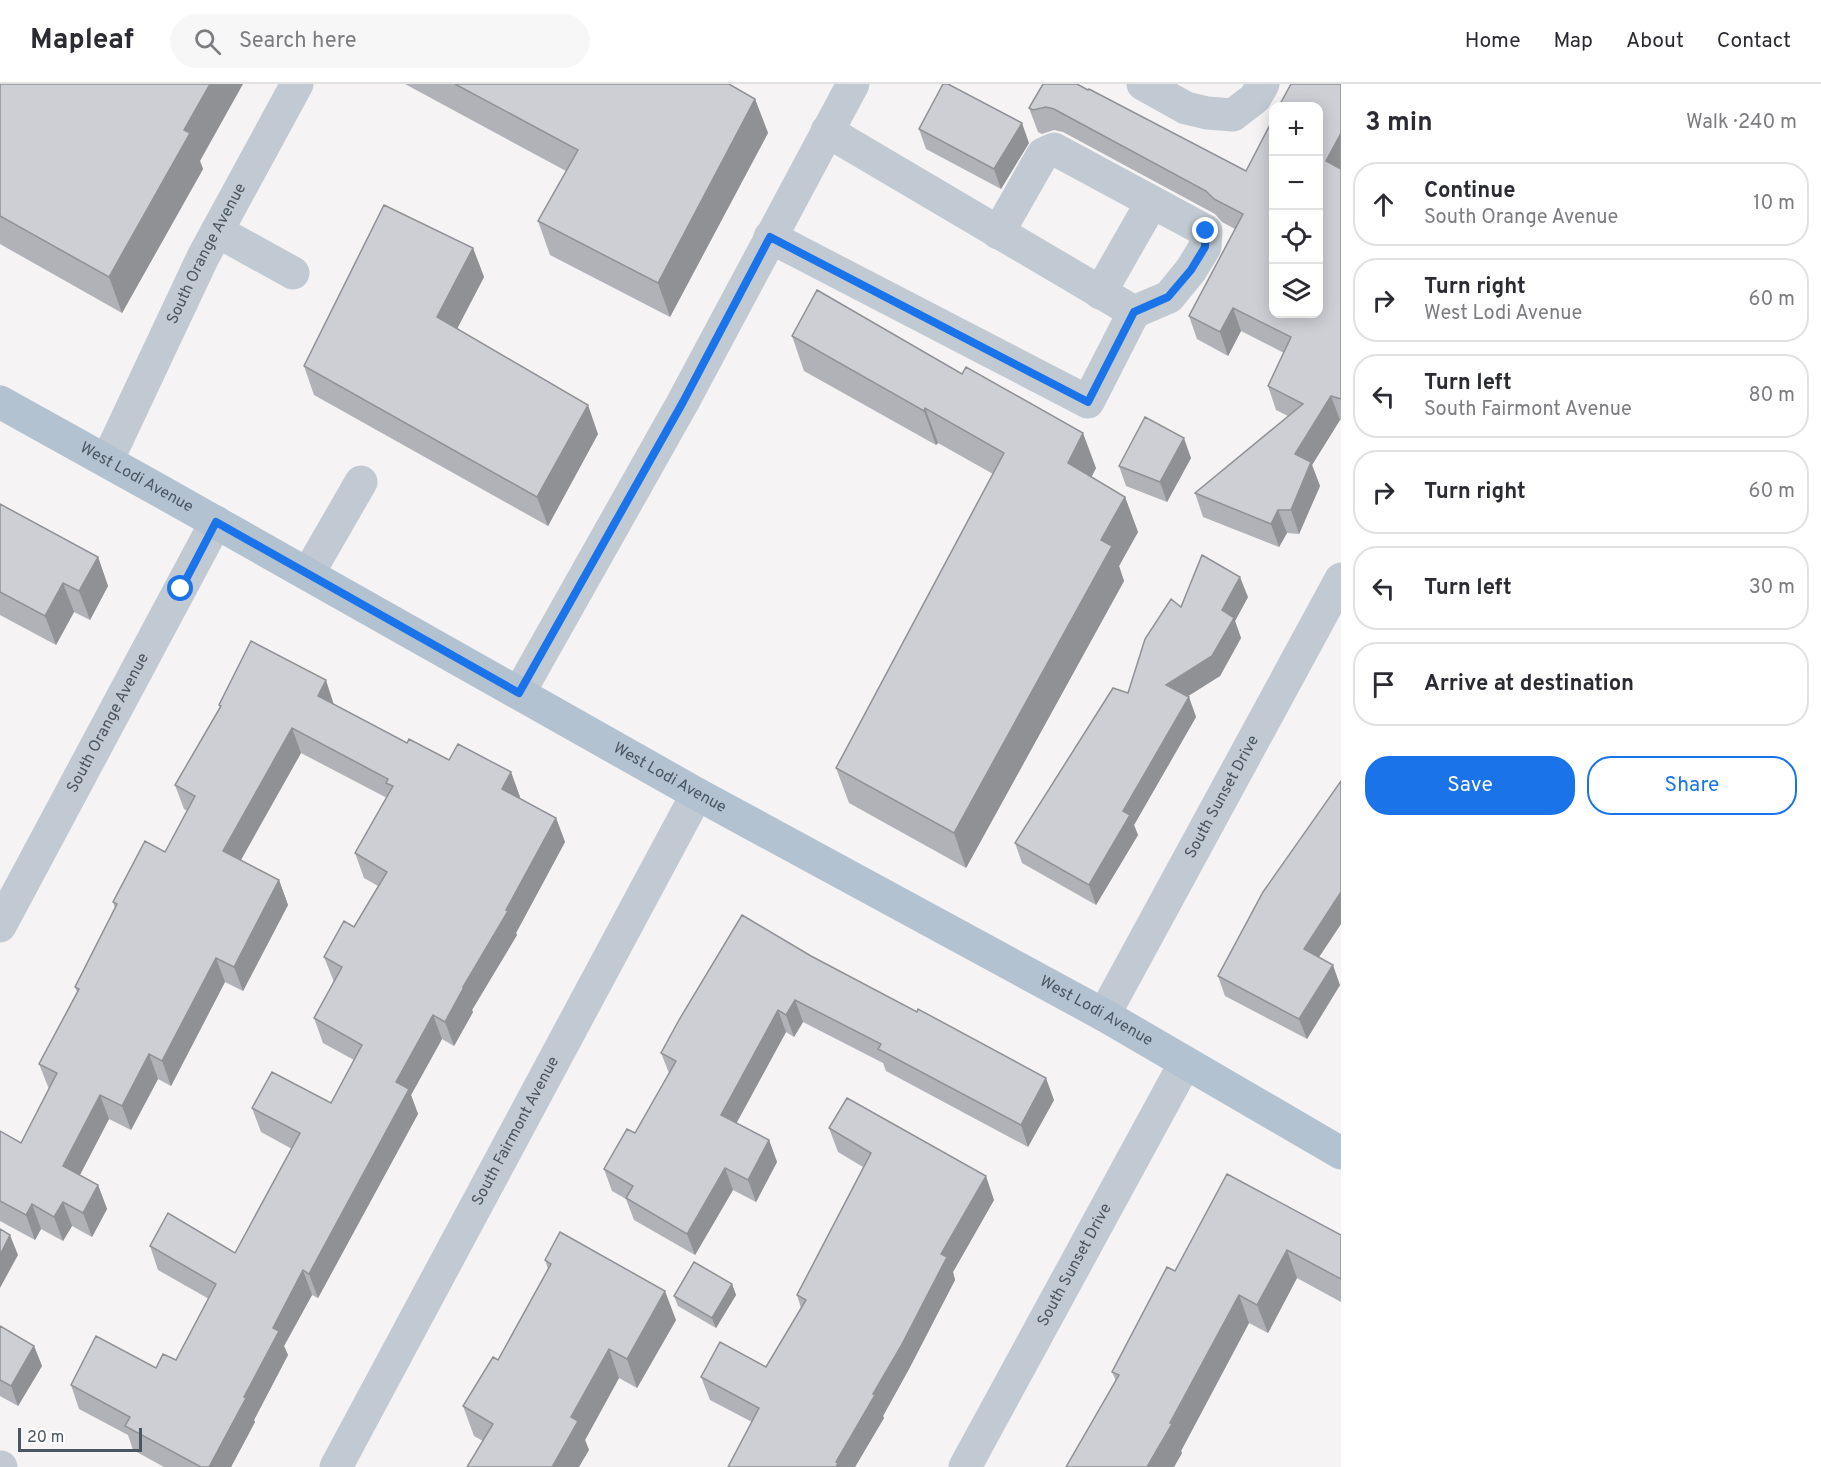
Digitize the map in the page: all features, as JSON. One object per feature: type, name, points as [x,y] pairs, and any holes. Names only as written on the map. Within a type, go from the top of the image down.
[{"type":"main road","name":"West Lodi Avenue","points":[[0,402],[697,795],[1104,1015],[1341,1153]]},
{"type":"street","name":"South Orange Avenue","points":[[107,461],[202,257],[297,84]]},
{"type":"street","points":[[519,693],[683,402],[853,84]]},
{"type":"street","points":[[1143,84],[1186,108],[1207,113],[1233,115],[1255,98],[1263,84]]},
{"type":"street","points":[[826,131],[1134,312]]},
{"type":"street","points":[[770,237],[1088,402],[1134,312],[1168,297],[1191,270],[1205,247],[1206,231],[1054,149],[1043,154],[998,233]]},
{"type":"street","points":[[1100,293],[1152,202]]},
{"type":"street","points":[[217,231],[293,273]]},
{"type":"street","points":[[308,574],[361,482]]},
{"type":"street","name":"South Orange Avenue","points":[[0,926],[216,522]]},
{"type":"street","name":"South Sunset Drive","points":[[1104,1015],[1341,579]]},
{"type":"street","name":"South Fairmont Avenue","points":[[336,1467],[697,795]]},
{"type":"street","name":"South Sunset Drive","points":[[964,1467],[1185,1063]]},
{"type":"building","points":[[0,84],[210,84],[184,130],[190,133],[109,277],[0,216]]},
{"type":"building","points":[[455,84],[729,84],[755,99],[658,283],[538,221],[578,150]]},
{"type":"building","points":[[943,84],[948,84],[1022,123],[994,169],[919,129]]},
{"type":"building","points":[[1043,84],[1077,84],[1246,171],[1269,127],[1269,318],[1323,318],[1323,102],[1281,102],[1291,84],[1341,84],[1341,133],[1326,161],[1341,169],[1341,399],[1331,396],[1295,454],[1311,462],[1291,510],[1278,510],[1271,524],[1195,493],[1303,404],[1268,386],[1291,337],[1233,308],[1220,332],[1189,316],[1243,214],[1214,199],[1206,191],[1054,109],[1046,107],[1033,110],[1029,108]]},
{"type":"building","points":[[384,205],[473,248],[437,317],[588,405],[537,497],[304,366]]},
{"type":"building","points":[[817,290],[962,374],[966,367],[1083,433],[1068,463],[1125,497],[1101,540],[1112,546],[954,833],[836,768],[1004,453],[925,408],[924,411],[792,336]]},
{"type":"building","points":[[1145,417],[1184,438],[1160,482],[1119,466]]},
{"type":"building","points":[[0,504],[98,557],[79,591],[63,583],[45,616],[0,592]]},
{"type":"building","points":[[1202,555],[1240,577],[1222,610],[1234,618],[1212,656],[1166,685],[1189,697],[1123,811],[1130,815],[1089,885],[1015,843],[1113,688],[1128,693],[1145,639],[1171,599],[1181,607]]},
{"type":"building","points":[[251,641],[326,680],[318,696],[407,743],[409,739],[449,760],[458,744],[511,772],[502,789],[556,818],[506,910],[508,911],[445,1022],[433,1015],[396,1082],[409,1089],[309,1274],[303,1270],[273,1328],[279,1331],[209,1467],[201,1467],[125,1426],[130,1417],[71,1385],[96,1336],[156,1368],[163,1354],[176,1360],[216,1284],[150,1246],[168,1213],[235,1253],[300,1133],[252,1108],[272,1072],[331,1103],[362,1045],[314,1018],[342,967],[324,957],[344,921],[354,927],[387,872],[355,853],[393,786],[386,783],[388,779],[292,728],[223,851],[279,880],[234,967],[216,958],[162,1061],[149,1054],[122,1106],[100,1095],[63,1166],[98,1185],[83,1213],[63,1202],[54,1217],[32,1204],[26,1215],[0,1201],[0,1131],[21,1143],[57,1073],[39,1064],[79,989],[75,987],[117,904],[113,902],[145,841],[165,852],[195,796],[175,785],[221,706],[219,705]]},
{"type":"building","points":[[1341,781],[1341,892],[1304,949],[1333,965],[1299,1019],[1218,976],[1263,892]]},
{"type":"building","points":[[742,915],[811,956],[917,1012],[918,1009],[1046,1078],[1021,1125],[878,1049],[881,1044],[795,1000],[786,1015],[778,1010],[721,1115],[769,1140],[748,1180],[725,1168],[687,1234],[626,1198],[633,1186],[604,1169],[627,1129],[635,1133],[676,1061],[661,1053]]},
{"type":"building","points":[[847,1098],[986,1176],[941,1254],[947,1257],[901,1346],[873,1394],[875,1395],[836,1462],[838,1463],[836,1467],[728,1467],[759,1408],[701,1377],[720,1342],[766,1367],[806,1300],[797,1295],[871,1153],[829,1128]]},
{"type":"building","points":[[1227,1174],[1341,1235],[1341,1279],[1287,1250],[1257,1305],[1239,1295],[1147,1467],[1066,1467],[1119,1375],[1112,1372],[1167,1267],[1175,1271]]},
{"type":"building","points":[[0,1229],[10,1235],[0,1255]]},
{"type":"building","points":[[560,1232],[665,1291],[627,1359],[609,1349],[571,1417],[578,1421],[552,1467],[467,1467],[493,1424],[463,1406],[493,1357],[498,1360],[551,1264],[545,1260]]},
{"type":"building","points":[[694,1262],[732,1284],[712,1318],[674,1296]]},
{"type":"building","points":[[0,1326],[34,1346],[11,1386],[0,1380]]},
{"type":"route","points":[[181,589],[216,522],[519,693],[683,402],[770,237],[1088,402],[1134,312],[1168,297],[1191,270],[1205,247],[1206,231]]}]
